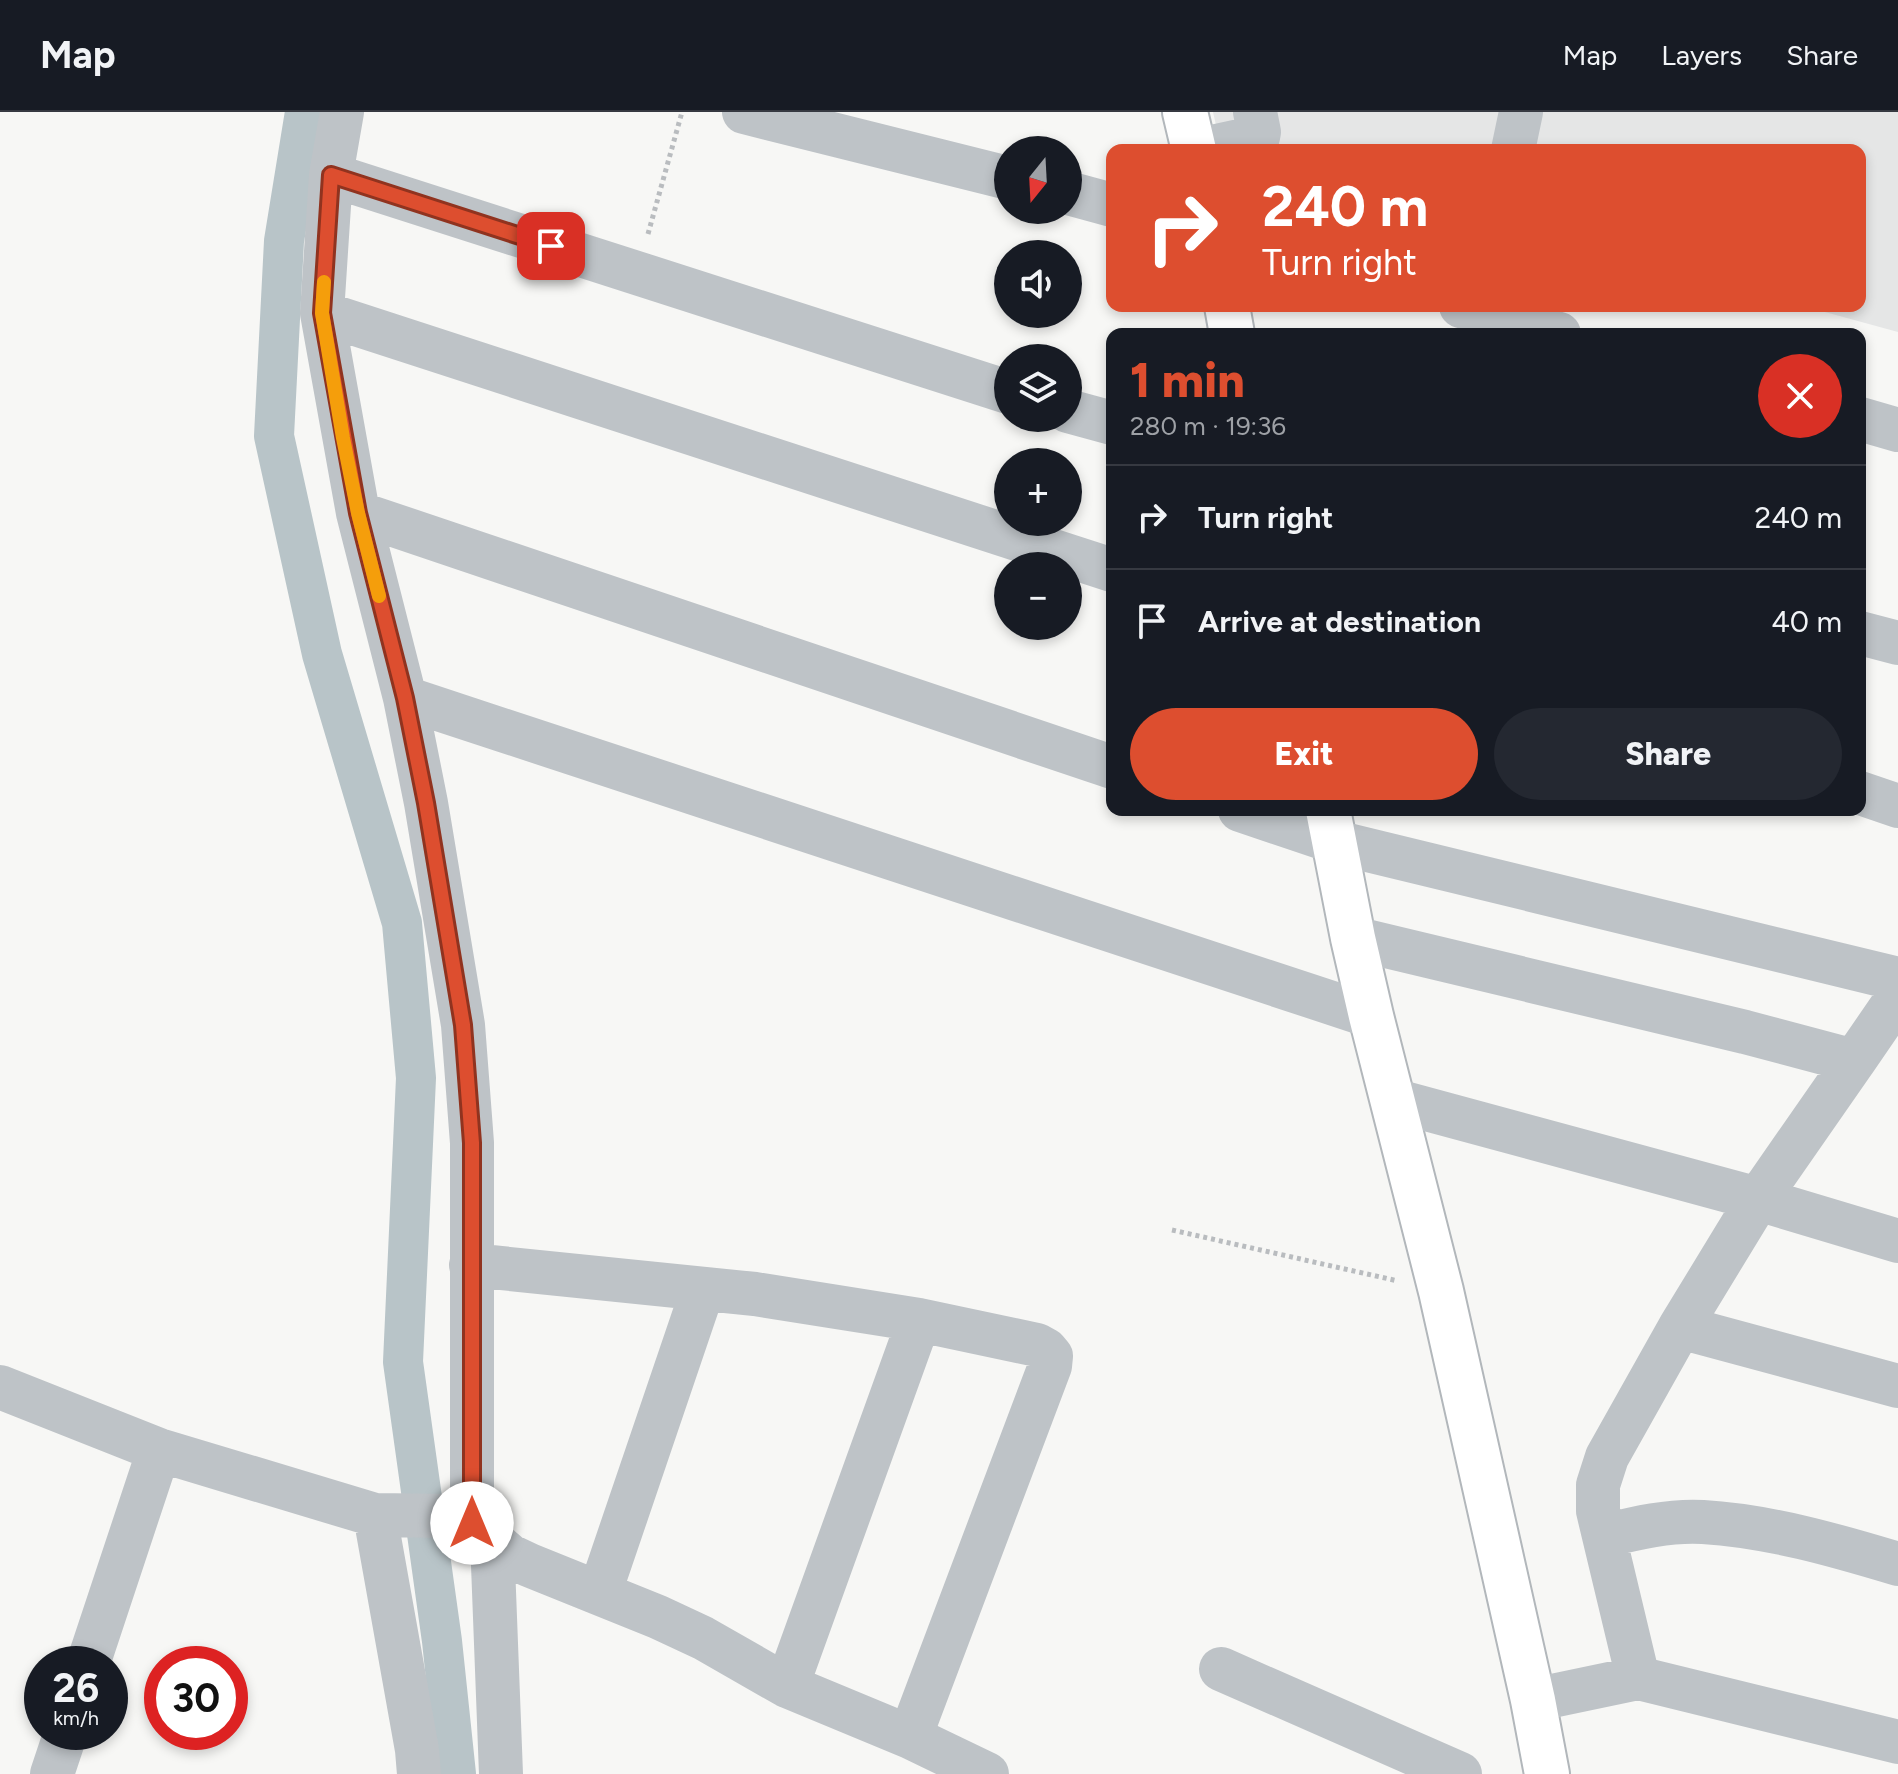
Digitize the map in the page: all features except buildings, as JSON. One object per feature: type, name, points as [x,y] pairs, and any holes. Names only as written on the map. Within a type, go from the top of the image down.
[{"type":"main road","points":[[1185,112],[1194,144]]},
{"type":"main road","points":[[1331,826],[1371,1016],[1441,1291],[1547,1774]]},
{"type":"street","points":[[342,112],[331,175],[322,313],[358,513],[405,698],[426,803],[463,1025],[472,1143],[472,1526],[501,1774]]},
{"type":"street","points":[[744,112],[811,120],[994,174]]},
{"type":"street","points":[[1225,144],[1258,137],[1255,112]]},
{"type":"street","points":[[1514,144],[1521,112]]},
{"type":"street","points":[[331,175],[994,388]]},
{"type":"street","points":[[1082,197],[1106,203]]},
{"type":"street","points":[[1486,312],[1539,328]]},
{"type":"street","points":[[322,313],[1106,568]]},
{"type":"street","points":[[1082,415],[1106,421]]},
{"type":"street","points":[[1866,421],[1898,430]]},
{"type":"street","points":[[358,513],[1106,765]]},
{"type":"street","points":[[1866,635],[1898,643]]},
{"type":"street","points":[[405,698],[1371,1016]]},
{"type":"street","points":[[1866,795],[1898,806]]},
{"type":"street","points":[[1274,816],[1331,826],[1755,943],[1895,1003],[1758,1199],[1680,1327],[1607,1457],[1598,1485],[1598,1511],[1638,1678]]},
{"type":"street","points":[[1353,938],[1854,1061]]},
{"type":"street","points":[[1393,1100],[1758,1199],[1898,1241]]},
{"type":"street","points":[[471,1265],[755,1294],[919,1320],[1037,1345],[1046,1350],[1051,1356],[1050,1366],[910,1737]]},
{"type":"street","points":[[600,1592],[703,1289]]},
{"type":"street","points":[[787,1686],[919,1320]]},
{"type":"street","points":[[1680,1327],[1898,1386]]},
{"type":"street","points":[[0,1387],[159,1450],[388,1516],[472,1526],[510,1556],[703,1638],[787,1686],[910,1737],[987,1774]]},
{"type":"street","points":[[94,1646],[159,1450]]},
{"type":"street","points":[[388,1516],[419,1774]]},
{"type":"street","points":[[1604,1536],[1646,1526],[1701,1521],[1775,1531],[1898,1564]]},
{"type":"street","points":[[1221,1669],[1460,1774]]},
{"type":"street","points":[[1533,1700],[1638,1678],[1898,1742]]},
{"type":"street","points":[[52,1774],[60,1750]]},
{"type":"path","points":[[637,274],[682,112]]},
{"type":"path","points":[[1172,1230],[1441,1291]]},
{"type":"shaded area","points":[[1213,112],[1898,112],[1898,332],[1825,312],[1866,312],[1866,144],[1220,144]]},
{"type":"waterway","points":[[305,112],[284,241],[274,436],[322,654],[402,923],[416,1078],[403,1362],[442,1641],[456,1774]]},
{"type":"slow traffic","points":[[324,282],[322,313],[343,438],[379,596]]},
{"type":"route","points":[[472,1523],[472,1143],[463,1025],[426,803],[405,698],[358,513],[322,313],[331,175],[551,246]]}]
